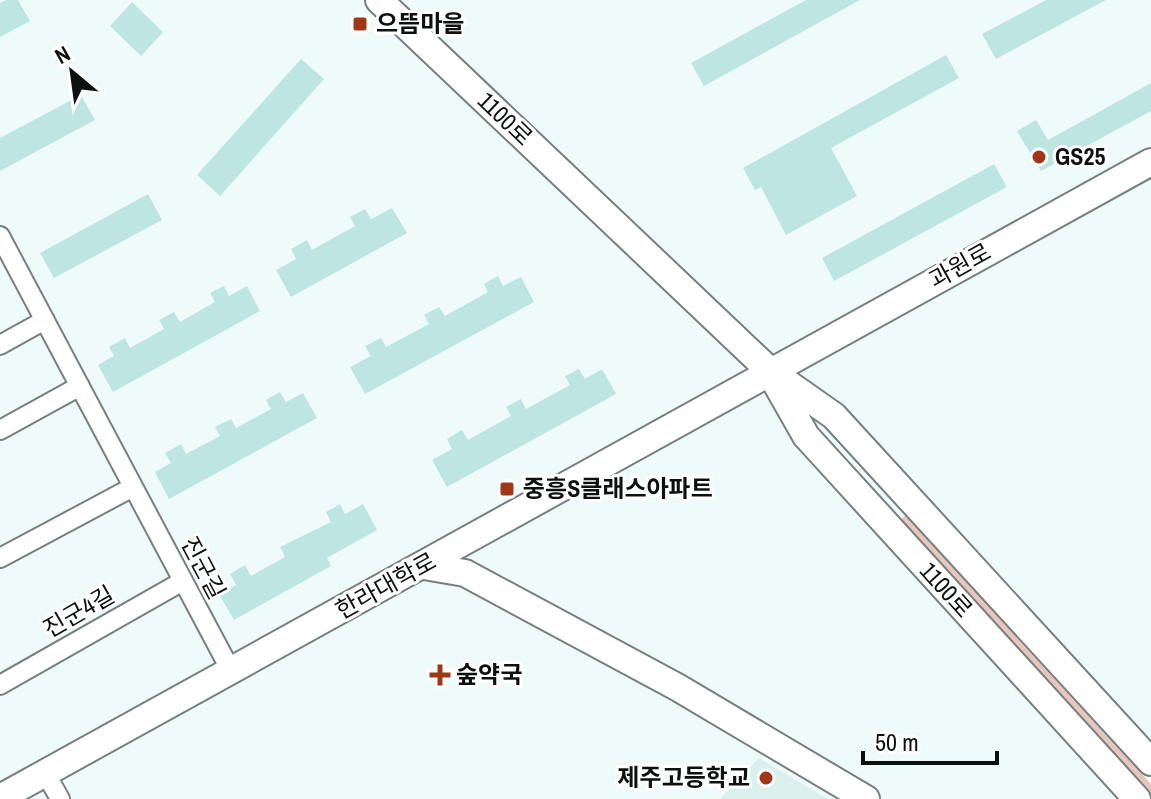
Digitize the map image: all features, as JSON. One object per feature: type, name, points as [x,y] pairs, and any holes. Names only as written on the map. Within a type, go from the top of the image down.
[{"type":"main road","name":"1100로","points":[[379,0],[770,371],[834,416],[1151,762]]},
{"type":"main road","name":"과원로","points":[[770,371],[1151,162]]},
{"type":"main road","name":"1100로","points":[[770,371],[806,436],[1137,799]]},
{"type":"main road","name":"한라대학로","points":[[0,798],[424,566],[770,371]]},
{"type":"main road","points":[[424,566],[465,573],[677,687],[866,799]]},
{"type":"street","name":"진군길","points":[[0,236],[231,671]]},
{"type":"street","points":[[0,345],[45,320]]},
{"type":"street","points":[[0,430],[80,386]]},
{"type":"street","points":[[0,558],[133,487]]},
{"type":"street","name":"진군4길","points":[[0,685],[183,581]]},
{"type":"street","points":[[46,774],[60,799]]},
{"type":"shaded area","points":[[906,515],[1151,784],[1151,798],[899,521]]},
{"type":"shaded area","name":"제주고등학교","points":[[759,758],[828,799],[720,799]]},
{"type":"building","points":[[18,0],[30,21],[0,37],[0,3]]},
{"type":"building","points":[[806,0],[860,0],[704,86],[691,63]]},
{"type":"building","points":[[1046,0],[1106,0],[996,59],[982,34]]},
{"type":"building","points":[[132,2],[163,32],[141,56],[110,26]]},
{"type":"building","points":[[946,55],[959,78],[831,148],[857,196],[786,235],[761,187],[755,190],[743,168]]},
{"type":"building","points":[[301,59],[324,79],[220,196],[197,175]]},
{"type":"building","points":[[1151,83],[1151,111],[1041,171],[1017,131],[1036,120],[1048,140]]},
{"type":"building","points":[[81,95],[95,120],[0,171],[0,138]]},
{"type":"building","points":[[994,164],[1007,187],[834,281],[822,258]]},
{"type":"building","points":[[148,194],[162,220],[54,278],[40,253]]},
{"type":"building","points":[[392,208],[407,233],[291,297],[276,270],[296,259],[291,249],[307,240],[312,250],[355,226],[350,217],[365,209],[371,219]]},
{"type":"building","points":[[498,276],[503,286],[521,277],[534,302],[365,394],[350,367],[371,356],[365,346],[381,338],[386,347],[429,324],[424,315],[439,307],[445,316],[488,292],[484,284]]},
{"type":"building","points":[[224,286],[229,296],[247,286],[260,311],[113,392],[98,365],[114,356],[109,347],[125,338],[130,348],[164,329],[159,320],[174,312],[180,322],[215,302],[210,293]]},
{"type":"building","points":[[579,369],[585,379],[602,369],[616,394],[447,487],[432,460],[452,449],[447,439],[462,430],[468,440],[511,416],[506,407],[521,399],[526,409],[570,385],[565,376]]},
{"type":"building","points":[[280,392],[286,402],[303,393],[317,418],[169,499],[155,472],[171,463],[165,453],[181,444],[186,454],[220,436],[215,427],[231,419],[236,428],[271,409],[266,400]]},
{"type":"building","points":[[340,504],[345,514],[363,504],[377,530],[327,558],[331,566],[234,620],[219,594],[236,585],[230,574],[245,565],[251,576],[285,557],[280,547],[331,522],[326,512]]},
{"type":"place","name":"으뜸마을","points":[[360,24]]},
{"type":"place","name":"GS25","points":[[1039,157]]},
{"type":"place","name":"중흥S클래스아파트","points":[[507,489]]},
{"type":"place","name":"숲약국","points":[[440,675]]},
{"type":"place","name":"제주고등학교","points":[[766,778]]}]
